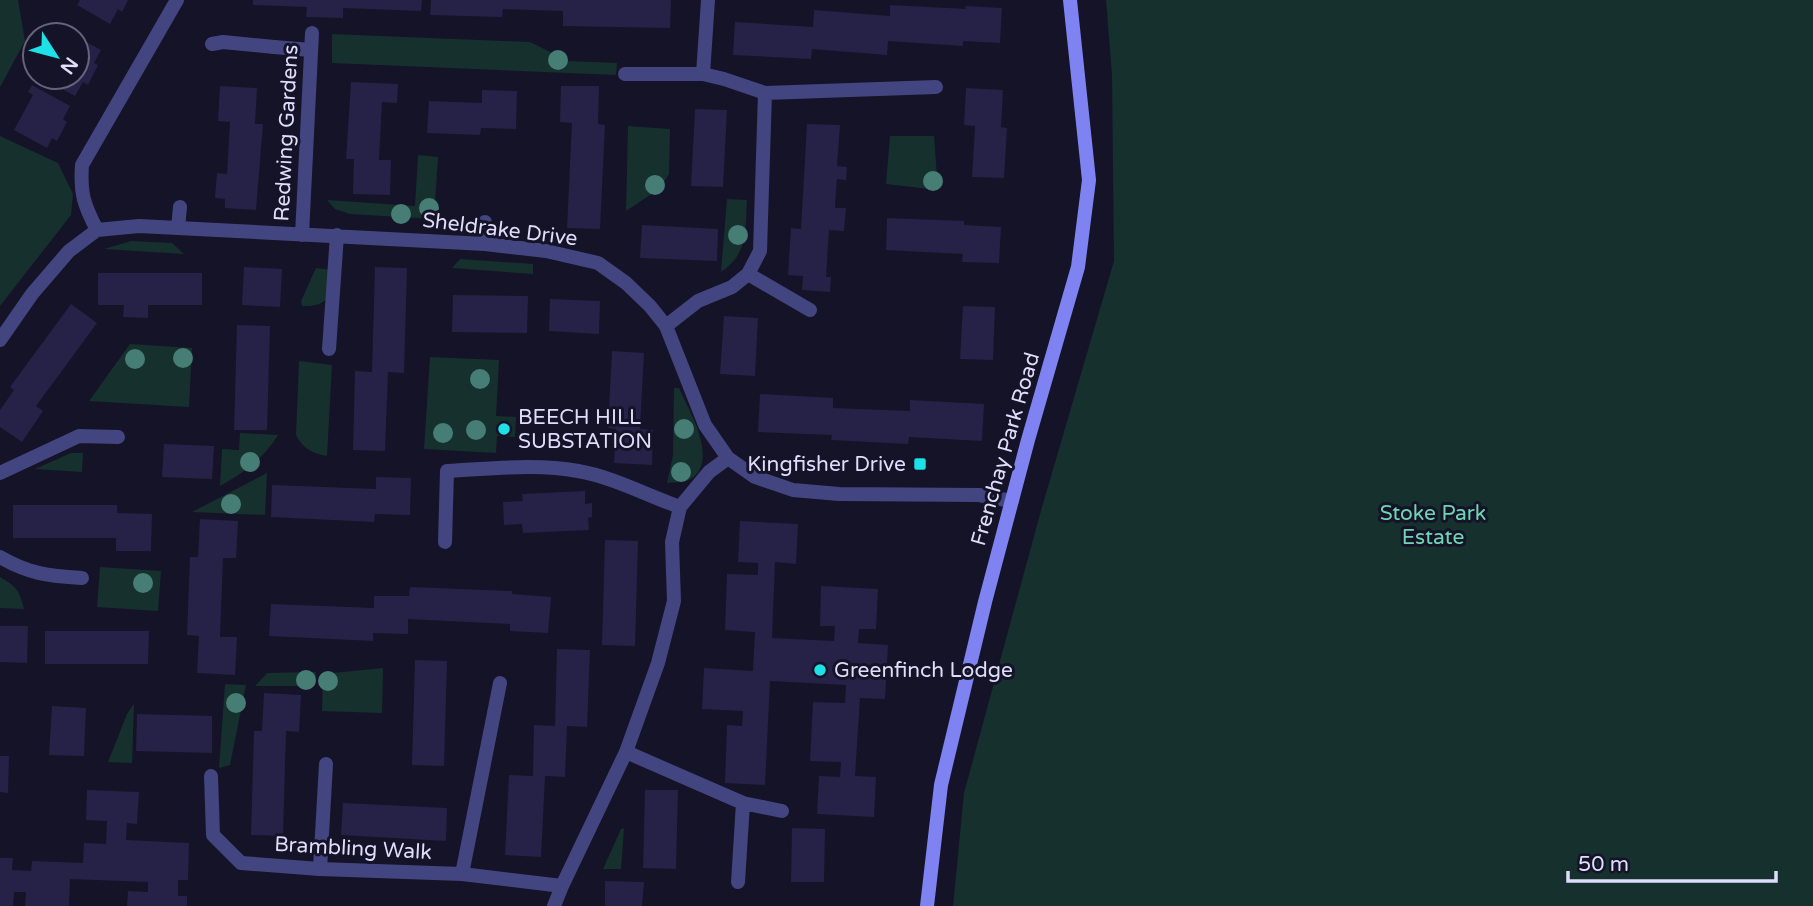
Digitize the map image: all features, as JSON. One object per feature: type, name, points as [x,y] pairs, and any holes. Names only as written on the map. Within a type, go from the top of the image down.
[{"type":"main road","name":"Frenchay Park Road","points":[[927,906],[942,785],[985,602],[1078,267],[1089,180],[1070,0]]},
{"type":"street","points":[[0,340],[33,294],[69,251],[96,230],[83,202],[80,183],[82,165],[177,0]]},
{"type":"street","points":[[704,74],[708,0]]},
{"type":"street","name":"Redwing Gardens","points":[[302,235],[312,33]]},
{"type":"street","points":[[212,44],[223,42],[311,50]]},
{"type":"street","points":[[625,74],[704,74],[765,93],[936,87]]},
{"type":"street","points":[[666,326],[698,301],[732,287],[748,274],[760,251],[765,93]]},
{"type":"street","points":[[178,228],[180,207]]},
{"type":"street","points":[[485,222],[485,244]]},
{"type":"street","name":"Sheldrake Drive","points":[[96,230],[139,226],[485,244],[546,251],[598,263],[626,283],[666,326],[705,425],[728,458],[755,477],[793,490],[839,494],[979,495],[1012,500]]},
{"type":"street","points":[[329,349],[337,235]]},
{"type":"street","points":[[748,274],[810,310]]},
{"type":"street","points":[[0,473],[79,436],[118,437]]},
{"type":"street","points":[[554,906],[626,752],[658,663],[674,601],[672,542],[680,507],[709,472],[728,458]]},
{"type":"street","points":[[445,542],[447,471],[538,461],[609,480],[680,507]]},
{"type":"street","points":[[0,556],[39,575],[82,578]]},
{"type":"street","points":[[462,874],[500,682]]},
{"type":"street","points":[[626,752],[743,803],[782,811]]},
{"type":"street","points":[[320,869],[326,764]]},
{"type":"street","name":"Brambling Walk","points":[[211,776],[213,835],[241,863],[462,874],[562,886]]},
{"type":"street","points":[[738,882],[743,803]]},
{"type":"green space","points":[[0,0],[18,0],[22,21],[21,48],[0,87]]},
{"type":"green space","name":"Stoke Park Estate","points":[[1106,0],[1813,0],[1813,906],[953,906],[964,793],[1042,507],[1114,261],[1112,75]]},
{"type":"green space","points":[[332,34],[530,42],[568,61],[617,63],[616,75],[332,63]]},
{"type":"green space","points":[[628,126],[670,129],[669,174],[653,193],[626,211]]},
{"type":"green space","points":[[0,136],[58,163],[73,194],[71,215],[0,306]]},
{"type":"green space","points":[[890,136],[934,136],[938,190],[886,184]]},
{"type":"green space","points":[[418,155],[438,157],[434,219],[350,214],[335,209],[327,200],[415,206]]},
{"type":"green space","points":[[727,199],[747,200],[745,231],[737,257],[721,272]]},
{"type":"green space","points":[[131,241],[172,243],[184,254],[104,249]]},
{"type":"green space","points":[[460,259],[533,264],[533,274],[452,268]]},
{"type":"green space","points":[[316,268],[331,270],[328,298],[316,305],[302,306],[301,301]]},
{"type":"green space","points":[[130,344],[192,348],[189,407],[89,401]]},
{"type":"green space","points":[[430,357],[499,360],[496,416],[516,417],[515,437],[497,436],[496,453],[424,449]]},
{"type":"green space","points":[[299,361],[332,365],[327,456],[309,450],[296,435]]},
{"type":"green space","points":[[674,388],[679,388],[695,422],[703,449],[698,472],[689,480],[667,483],[673,455]]},
{"type":"green space","points":[[240,433],[278,435],[253,464],[220,486],[222,449],[239,450]]},
{"type":"green space","points":[[71,453],[83,453],[82,472],[35,469]]},
{"type":"green space","points":[[267,473],[265,515],[192,512]]},
{"type":"green space","points":[[100,567],[161,571],[158,611],[97,607]]},
{"type":"green space","points":[[0,577],[16,590],[24,609],[0,608]]},
{"type":"green space","points":[[383,668],[382,713],[322,711],[323,674]]},
{"type":"green space","points":[[316,672],[315,686],[255,686],[267,673]]},
{"type":"green space","points":[[225,684],[246,685],[230,765],[219,768]]},
{"type":"green space","points":[[134,704],[132,763],[108,762],[127,714]]},
{"type":"green space","points":[[624,828],[621,869],[603,869],[621,829]]},
{"type":"building","points":[[80,0],[128,0],[122,12],[118,9],[110,24],[77,5]]},
{"type":"building","points":[[253,0],[422,0],[421,11],[343,8],[343,18],[306,17],[307,7],[253,5]]},
{"type":"building","points":[[431,0],[671,0],[670,28],[563,26],[563,11],[503,9],[502,17],[430,15]]},
{"type":"building","points":[[890,5],[1002,8],[1000,43],[963,41],[963,46],[888,41],[887,55],[812,49],[811,59],[733,55],[735,22],[813,27],[814,10],[890,16]]},
{"type":"building","points":[[91,45],[101,50],[94,63],[98,65],[91,79]]},
{"type":"building","points":[[351,82],[398,84],[397,103],[382,102],[379,160],[391,160],[390,195],[353,194],[354,159],[346,159]]},
{"type":"building","points":[[220,86],[257,88],[255,124],[263,124],[256,210],[225,208],[225,199],[215,198],[217,173],[227,174],[230,122],[218,121]]},
{"type":"building","points":[[561,86],[599,86],[598,124],[605,125],[600,229],[567,228],[572,123],[560,122]]},
{"type":"building","points":[[966,88],[1003,90],[1001,127],[1007,128],[1004,178],[972,177],[975,126],[964,125]]},
{"type":"building","points":[[482,90],[517,91],[516,129],[481,128],[480,135],[427,133],[429,101],[482,103]]},
{"type":"building","points":[[43,91],[70,106],[63,119],[67,122],[57,141],[52,138],[47,148],[14,130],[33,95],[28,92]]},
{"type":"building","points":[[66,91],[78,91],[75,96]]},
{"type":"building","points":[[695,109],[727,110],[723,187],[691,186]]},
{"type":"building","points":[[807,124],[840,125],[837,166],[847,167],[846,180],[837,179],[835,204],[835,208],[846,208],[844,231],[829,230],[826,277],[831,277],[830,292],[802,290],[803,276],[788,275],[791,228],[801,229]]},
{"type":"building","points":[[887,218],[964,221],[964,225],[1001,227],[999,263],[962,262],[963,254],[886,250]]},
{"type":"building","points":[[642,225],[718,229],[717,261],[640,258]]},
{"type":"building","points":[[244,267],[282,269],[280,307],[242,305]]},
{"type":"building","points":[[375,267],[407,268],[404,373],[388,372],[385,451],[353,450],[355,371],[372,372]]},
{"type":"building","points":[[98,273],[202,273],[202,305],[148,305],[148,318],[123,317],[124,305],[98,305]]},
{"type":"building","points":[[453,295],[528,296],[527,333],[452,332]]},
{"type":"building","points":[[550,299],[600,301],[599,334],[549,331]]},
{"type":"building","points":[[71,304],[97,323],[36,406],[43,411],[22,442],[0,427],[0,410],[14,390],[10,387]]},
{"type":"building","points":[[963,306],[995,307],[993,360],[960,359]]},
{"type":"building","points":[[724,316],[758,318],[755,376],[720,374]]},
{"type":"building","points":[[237,325],[270,326],[267,430],[234,430]]},
{"type":"building","points":[[612,351],[644,353],[640,429],[653,430],[652,465],[614,463],[616,429],[608,428]]},
{"type":"building","points":[[760,394],[833,398],[833,408],[910,411],[910,400],[984,404],[982,441],[909,437],[908,444],[831,440],[832,435],[758,432]]},
{"type":"building","name":"BEECH HILL SUBSTATION","points":[[501,424],[508,424],[508,434],[500,434]]},
{"type":"building","points":[[164,444],[214,446],[212,479],[162,477]]},
{"type":"building","points":[[376,477],[411,478],[410,515],[375,514],[374,522],[271,517],[272,485],[376,489]]},
{"type":"building","points":[[585,491],[585,504],[592,503],[592,517],[588,518],[589,530],[523,533],[522,524],[504,525],[503,502],[523,501],[522,494]]},
{"type":"building","points":[[13,505],[117,505],[117,513],[152,514],[151,551],[116,551],[116,538],[13,538]]},
{"type":"building","points":[[200,519],[238,521],[236,558],[223,558],[220,637],[237,637],[235,675],[197,673],[199,636],[187,635],[190,557],[198,557]]},
{"type":"building","name":"Greenfinch Lodge","points":[[740,521],[798,524],[796,564],[775,562],[772,638],[834,641],[835,626],[820,626],[821,586],[878,589],[876,629],[859,629],[858,643],[888,645],[885,699],[860,698],[855,776],[876,777],[874,817],[817,814],[819,776],[840,777],[841,762],[810,761],[813,702],[845,703],[846,685],[770,681],[765,785],[725,783],[727,725],[742,726],[743,711],[702,709],[704,668],[753,671],[755,632],[725,630],[727,574],[758,575],[758,563],[738,562]]},
{"type":"building","points":[[605,540],[638,541],[635,646],[602,645]]},
{"type":"building","points":[[410,587],[512,591],[512,594],[551,597],[548,633],[510,631],[510,624],[408,619],[408,634],[373,633],[373,641],[269,636],[271,604],[374,608],[374,596],[409,596]]},
{"type":"building","points":[[0,626],[28,626],[27,663],[0,662]]},
{"type":"building","points":[[45,631],[149,631],[148,664],[45,664]]},
{"type":"building","points":[[557,649],[590,650],[587,727],[567,726],[565,777],[545,776],[541,857],[505,855],[509,775],[533,776],[534,725],[555,726]]},
{"type":"building","points":[[415,660],[447,661],[444,766],[412,765]]},
{"type":"building","points":[[264,693],[301,695],[299,732],[286,731],[283,836],[251,835],[254,731],[262,731]]},
{"type":"building","points":[[52,706],[86,708],[84,756],[49,755]]},
{"type":"building","points":[[137,714],[212,716],[212,753],[136,751]]},
{"type":"building","points":[[0,756],[9,756],[8,793],[0,792]]},
{"type":"building","points":[[87,790],[139,792],[137,824],[127,823],[126,840],[189,843],[188,880],[178,880],[178,896],[187,896],[187,906],[127,906],[128,891],[148,892],[148,882],[70,879],[69,906],[25,906],[26,892],[14,892],[13,906],[0,906],[0,858],[13,858],[12,870],[31,871],[32,861],[83,863],[84,843],[106,844],[107,821],[86,820]]},
{"type":"building","points":[[645,790],[678,790],[676,869],[643,868]]},
{"type":"building","points":[[343,803],[447,808],[446,841],[341,835]]},
{"type":"building","points":[[792,828],[825,829],[824,882],[791,882]]},
{"type":"building","points":[[605,881],[644,882],[642,906],[605,906]]},
{"type":"place","name":"BEECH HILL SUBSTATION","points":[[504,429]]},
{"type":"place","name":"Kingfisher Drive","points":[[920,464]]},
{"type":"place","name":"Greenfinch Lodge","points":[[820,670]]}]
